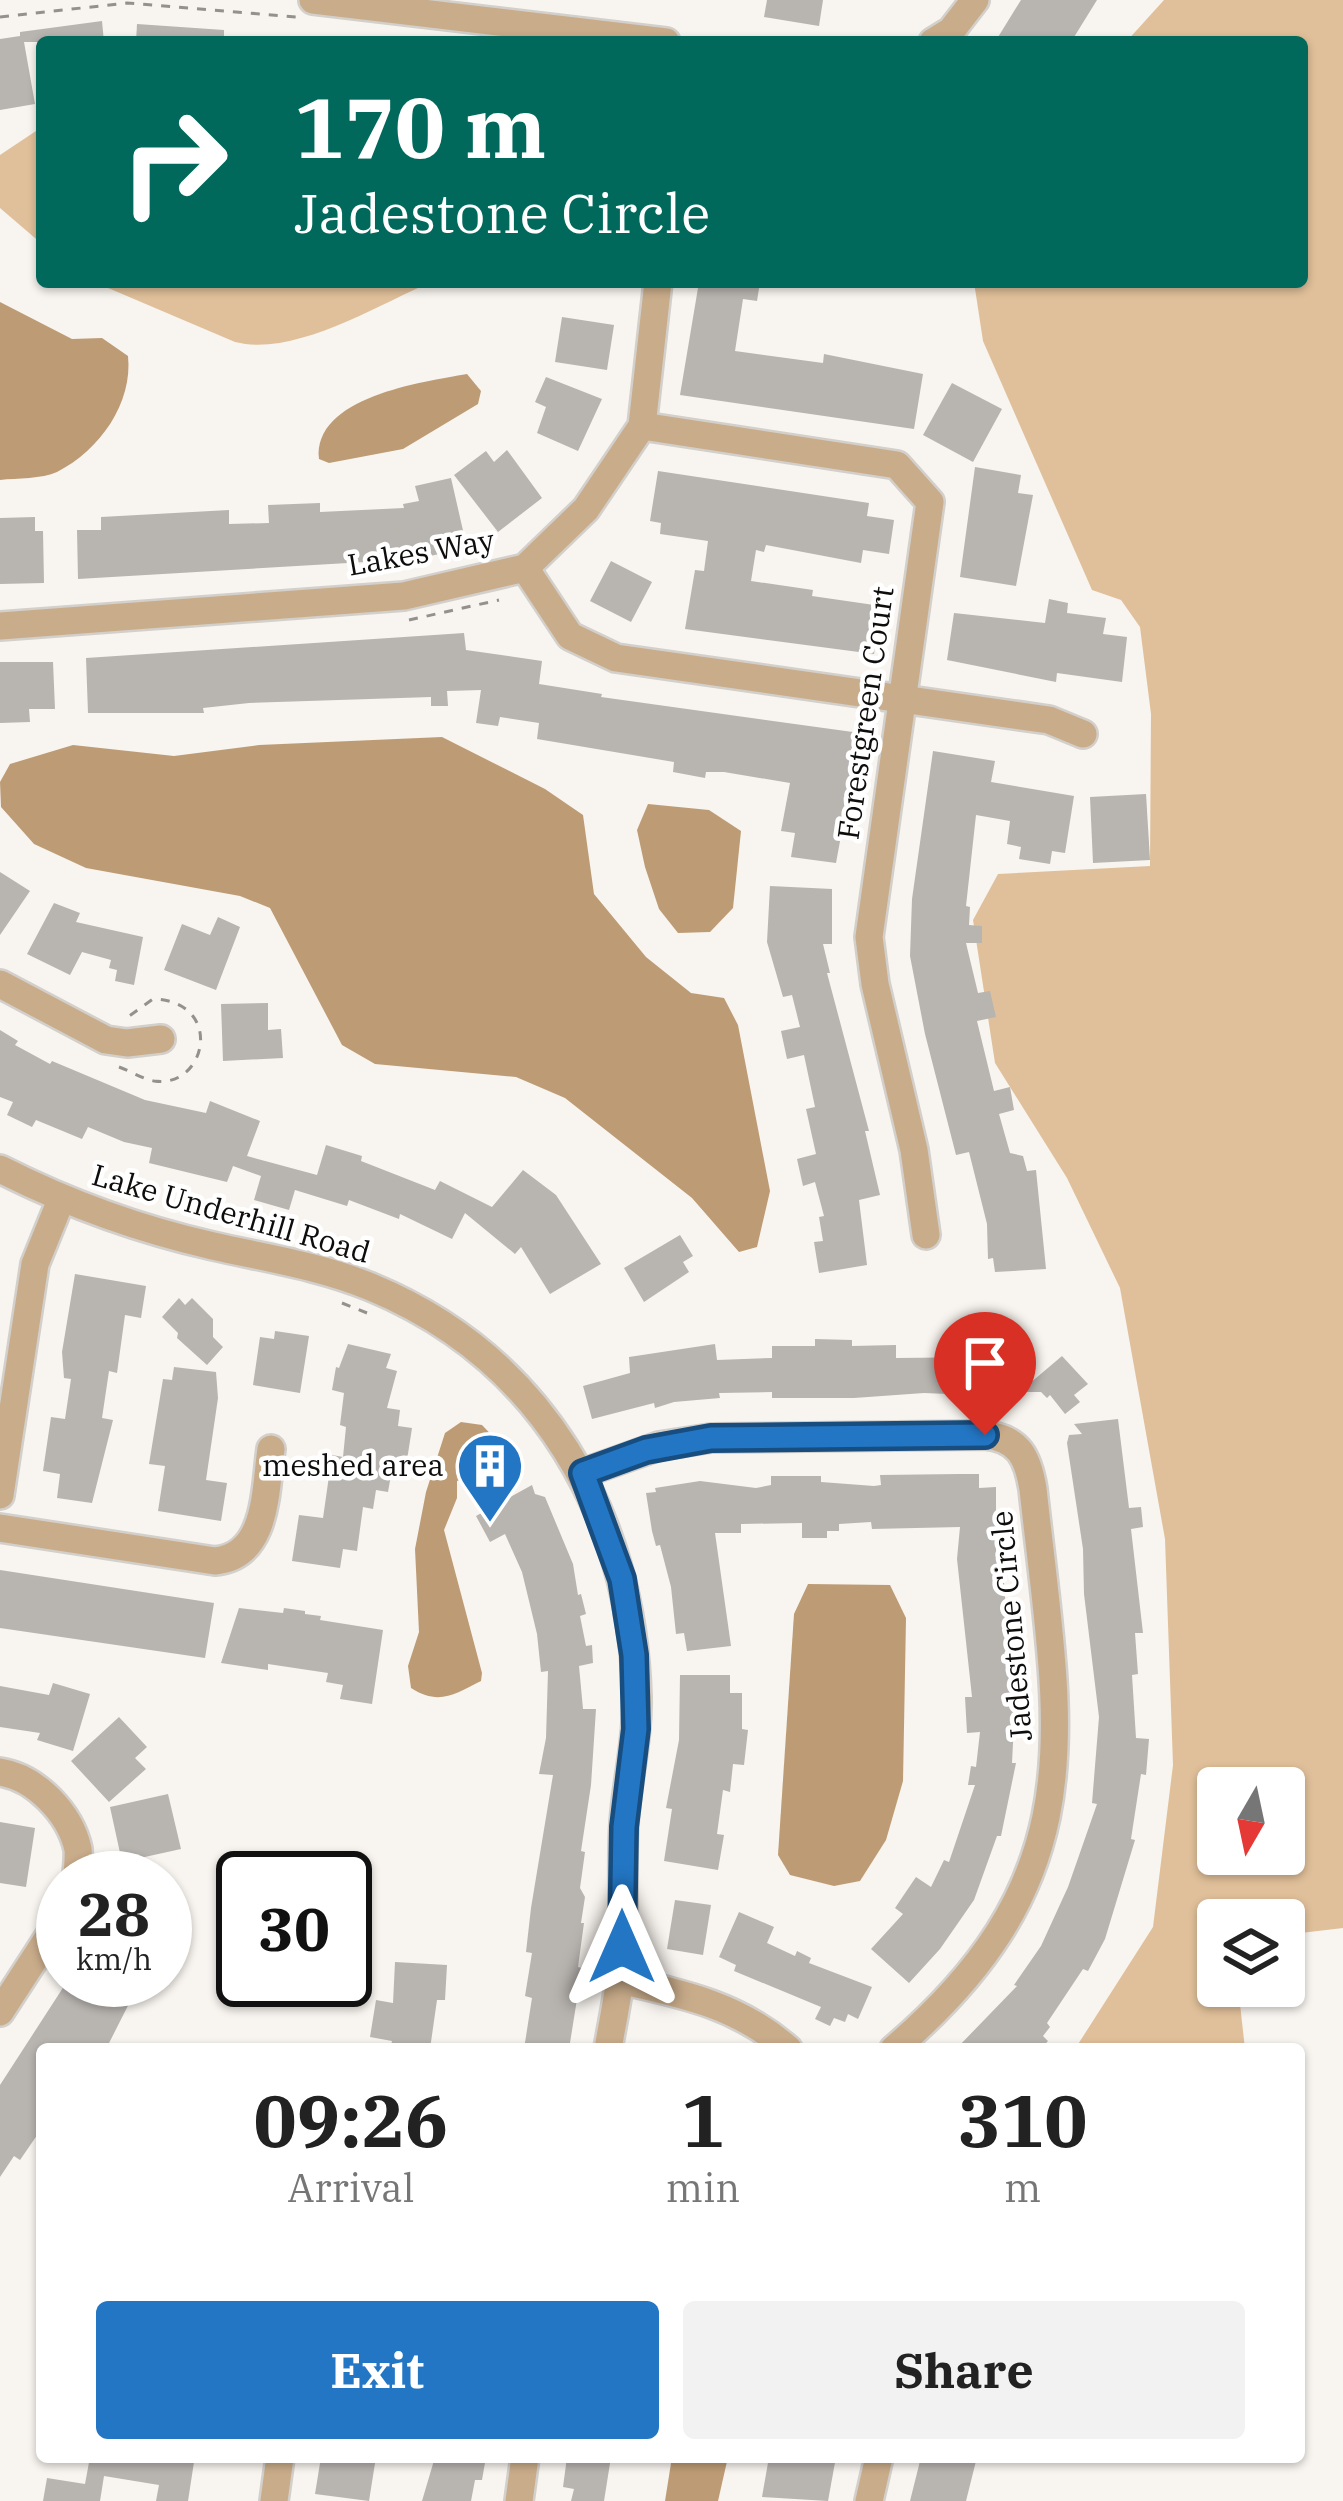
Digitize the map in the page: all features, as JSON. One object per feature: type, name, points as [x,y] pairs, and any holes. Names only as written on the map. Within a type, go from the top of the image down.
[{"type":"street","points":[[943,36],[975,0]]},
{"type":"street","points":[[313,9],[429,7],[625,36]]},
{"type":"street","name":"Lakes Way","points":[[0,626],[404,596],[525,568],[586,509],[642,426],[657,288]]},
{"type":"street","name":"Forestgreen Court","points":[[642,426],[898,465],[930,502],[869,938],[875,984],[914,1150],[926,1235]]},
{"type":"street","points":[[525,568],[570,637],[616,658],[1049,720],[1083,734]]},
{"type":"street","points":[[0,984],[106,1040],[161,1040]]},
{"type":"street","name":"Lake Underhill Road","points":[[0,1169],[61,1200],[177,1237],[325,1272],[392,1296],[444,1326],[501,1372],[550,1426],[583,1473],[622,1579],[634,1655],[636,1729],[624,1827],[620,1980],[609,2043]]},
{"type":"street","points":[[0,1495],[35,1264],[61,1200]]},
{"type":"street","name":"Jadestone Circle","points":[[583,1473],[659,1446],[729,1438],[985,1435],[1006,1438],[1025,1456],[1034,1489],[1056,1701],[1057,1753],[1049,1809],[1027,1880],[1004,1925],[958,1989],[900,2043]]},
{"type":"street","points":[[0,1528],[215,1562],[228,1560],[250,1543],[259,1527],[271,1449]]},
{"type":"street","points":[[0,1772],[23,1775],[55,1805],[77,1851]]},
{"type":"street","points":[[0,2012],[36,1957]]},
{"type":"street","points":[[620,1980],[702,1997],[781,2043]]},
{"type":"street","points":[[274,2501],[279,2463]]},
{"type":"street","points":[[519,2501],[524,2463]]},
{"type":"street","points":[[869,2501],[878,2463]]},
{"type":"path","points":[[0,17],[127,3],[313,9]]},
{"type":"path","points":[[327,1297],[384,1320]]},
{"type":"shaded area","points":[[1164,0],[1343,0],[1343,1928],[1305,1933],[1305,1899],[1197,1899],[1197,2007],[1240,2007],[1244,2043],[1079,2043],[1153,1927],[1173,1765],[1165,1539],[1120,1288],[1067,1178],[995,1063],[973,920],[998,874],[1150,866],[1151,714],[1140,627],[1121,600],[1092,590],[983,341],[975,288],[1308,288],[1308,36],[1131,36]]},
{"type":"shaded area","points":[[36,131],[36,239],[0,208],[0,155]]},
{"type":"shaded area","points":[[108,288],[418,288],[308,336],[258,345],[235,342]]},
{"type":"shaded area","points":[[0,302],[72,339],[102,338],[128,356],[125,391],[110,423],[87,451],[51,474],[0,480]]},
{"type":"shaded area","points":[[467,374],[481,391],[478,404],[403,449],[329,463],[319,459],[322,438],[351,407],[399,388]]},
{"type":"shaded area","points":[[442,737],[545,789],[583,815],[594,894],[646,957],[691,993],[724,998],[738,1025],[770,1191],[757,1247],[739,1252],[692,1198],[565,1098],[516,1077],[375,1064],[342,1045],[270,908],[240,896],[86,868],[34,844],[1,807],[0,782],[10,764],[73,745],[174,756],[259,745]]},
{"type":"shaded area","points":[[648,804],[709,810],[741,831],[733,908],[710,932],[678,933],[659,909],[637,830]]},
{"type":"shaded area","points":[[461,1422],[482,1425],[503,1447],[502,1462],[486,1461],[484,1474],[457,1481],[457,1498],[444,1530],[482,1673],[481,1681],[463,1690],[430,1696],[411,1688],[408,1666],[419,1632],[415,1549],[426,1492],[445,1433]]},
{"type":"shaded area","points":[[808,1584],[890,1585],[906,1618],[903,1781],[886,1840],[860,1881],[834,1886],[790,1875],[778,1855],[794,1614]]},
{"type":"shaded area","points":[[671,2463],[727,2463],[718,2501],[665,2501]]},
{"type":"building","points":[[767,0],[823,0],[819,26],[764,17]]},
{"type":"building","points":[[1021,0],[1097,0],[1075,36],[999,36]]},
{"type":"building","points":[[102,21],[103,36],[36,36],[36,42],[24,42],[35,104],[0,110],[0,39],[20,36],[20,32]]},
{"type":"building","points":[[137,24],[224,30],[224,36],[136,36]]},
{"type":"building","points":[[698,288],[759,288],[757,301],[743,299],[735,351],[823,363],[824,354],[923,374],[914,429],[680,395]]},
{"type":"building","points":[[562,317],[614,325],[607,370],[555,362]]},
{"type":"building","points":[[546,377],[602,399],[578,451],[537,433],[546,407],[535,402]]},
{"type":"building","points":[[952,383],[1002,409],[973,462],[923,435]]},
{"type":"building","points":[[507,450],[542,498],[498,532],[454,475],[486,451],[494,462]]},
{"type":"building","points":[[975,467],[1021,475],[1018,493],[1033,495],[1016,586],[960,577]]},
{"type":"building","points":[[658,471],[869,503],[867,516],[894,520],[889,554],[863,550],[861,563],[766,545],[764,552],[756,550],[751,581],[881,606],[874,654],[685,629],[695,570],[704,571],[708,541],[660,534],[661,523],[650,521]]},
{"type":"building","points":[[451,478],[467,548],[416,559],[78,579],[77,530],[101,530],[101,517],[229,510],[229,524],[269,523],[268,505],[320,503],[320,512],[404,508],[403,504],[419,501],[415,486]]},
{"type":"building","points":[[35,517],[35,531],[43,531],[44,583],[0,584],[0,518]]},
{"type":"building","points":[[611,561],[652,582],[631,622],[590,601]]},
{"type":"building","points":[[1049,599],[1068,603],[1067,613],[1106,618],[1103,634],[1127,637],[1122,682],[1057,673],[1056,682],[947,660],[954,613],[1045,623]]},
{"type":"building","points":[[464,633],[466,650],[542,661],[539,684],[860,733],[836,863],[791,857],[795,833],[781,831],[790,783],[724,772],[706,772],[705,778],[673,772],[674,762],[537,739],[539,723],[500,717],[498,726],[476,723],[481,690],[447,691],[448,706],[431,706],[431,697],[249,703],[203,708],[204,713],[88,713],[86,658]]},
{"type":"building","points":[[0,662],[53,662],[55,709],[29,709],[30,722],[0,723]]},
{"type":"building","points":[[933,751],[995,761],[991,782],[1074,796],[1065,853],[1052,851],[1050,864],[1019,859],[1021,847],[1007,844],[1010,821],[976,815],[966,906],[970,907],[969,925],[982,926],[982,943],[966,943],[978,993],[990,991],[996,1017],[977,1021],[994,1091],[1010,1087],[1014,1110],[999,1114],[1010,1153],[1023,1156],[1027,1171],[1036,1170],[1046,1269],[995,1272],[993,1258],[988,1259],[987,1224],[969,1152],[956,1155],[925,1034],[910,956],[912,899]]},
{"type":"building","points":[[1146,794],[1150,860],[1093,863],[1090,797]]},
{"type":"building","points":[[0,872],[30,891],[0,935]]},
{"type":"building","points":[[770,886],[832,889],[832,944],[823,944],[827,973],[869,1131],[865,1131],[880,1195],[859,1200],[867,1265],[819,1273],[814,1242],[823,1241],[819,1217],[824,1216],[815,1182],[803,1186],[797,1159],[816,1154],[806,1109],[815,1107],[804,1055],[787,1059],[781,1031],[800,1027],[792,995],[783,997],[767,942]]},
{"type":"building","points":[[54,903],[80,913],[76,922],[143,937],[134,985],[115,981],[117,970],[109,968],[111,960],[82,952],[70,975],[27,954]]},
{"type":"building","points":[[218,917],[240,927],[216,990],[164,970],[182,924],[210,935]]},
{"type":"building","points":[[268,1003],[268,1030],[281,1029],[283,1058],[223,1061],[221,1004]]},
{"type":"building","points":[[0,1030],[18,1041],[15,1045],[50,1064],[145,1100],[206,1113],[210,1101],[260,1121],[247,1156],[317,1175],[326,1145],[435,1190],[440,1181],[492,1207],[523,1170],[556,1195],[601,1264],[550,1294],[521,1247],[515,1254],[465,1213],[452,1239],[400,1214],[399,1219],[349,1200],[347,1206],[295,1190],[289,1210],[254,1200],[261,1176],[233,1166],[227,1182],[149,1163],[152,1148],[88,1127],[82,1139],[36,1120],[32,1127],[7,1115],[13,1102],[0,1097]]},
{"type":"building","points":[[680,1235],[693,1256],[683,1262],[689,1272],[644,1302],[624,1268]]},
{"type":"building","points":[[75,1274],[146,1286],[141,1318],[125,1315],[117,1373],[109,1371],[102,1418],[113,1420],[92,1503],[57,1498],[60,1474],[43,1471],[51,1417],[65,1419],[71,1379],[64,1378],[62,1352]]},
{"type":"building","points":[[179,1298],[185,1305],[192,1298],[213,1319],[213,1337],[223,1347],[207,1365],[162,1317]]},
{"type":"building","points":[[275,1331],[309,1336],[300,1393],[253,1385],[260,1337],[274,1339]]},
{"type":"building","points":[[815,1339],[852,1340],[852,1346],[896,1345],[896,1358],[992,1357],[992,1347],[1029,1345],[1029,1384],[1062,1356],[1088,1384],[1074,1395],[1080,1402],[1065,1414],[1050,1395],[1047,1398],[1041,1392],[1019,1392],[1019,1397],[924,1393],[772,1398],[772,1392],[719,1393],[720,1398],[655,1408],[654,1403],[592,1419],[583,1386],[630,1373],[629,1357],[715,1344],[717,1360],[772,1358],[772,1346],[815,1346]]},
{"type":"building","points":[[348,1344],[391,1354],[386,1368],[397,1371],[387,1408],[400,1410],[398,1426],[412,1428],[407,1460],[394,1458],[388,1492],[376,1490],[373,1509],[363,1507],[357,1551],[343,1549],[340,1568],[292,1561],[299,1515],[323,1518],[332,1455],[343,1457],[344,1393],[332,1390],[336,1367]]},
{"type":"building","points":[[174,1367],[216,1372],[218,1398],[206,1480],[227,1483],[221,1521],[158,1511],[165,1466],[149,1464],[163,1379],[172,1380]]},
{"type":"building","points":[[1118,1419],[1129,1508],[1141,1507],[1143,1527],[1131,1529],[1143,1633],[1135,1633],[1138,1674],[1132,1675],[1136,1738],[1149,1739],[1131,1839],[1135,1840],[1105,1939],[1088,1971],[1083,1969],[1047,2023],[1050,2027],[1043,2036],[1048,2041],[962,2043],[1017,1986],[1041,1946],[1097,1804],[1092,1803],[1099,1717],[1067,1443],[1069,1435],[1082,1434],[1074,1424]]},
{"type":"building","points":[[979,1474],[979,1488],[996,1487],[996,1554],[1002,1554],[1009,1653],[1016,1683],[1012,1763],[1016,1763],[1001,1836],[997,1836],[974,1900],[909,1983],[871,1949],[903,1914],[895,1908],[916,1877],[931,1887],[944,1860],[949,1862],[975,1785],[968,1785],[971,1766],[976,1767],[980,1732],[967,1733],[965,1697],[972,1697],[957,1559],[960,1527],[872,1529],[871,1522],[839,1524],[839,1531],[827,1531],[827,1538],[802,1538],[802,1523],[741,1524],[741,1533],[715,1533],[731,1646],[687,1651],[684,1633],[676,1634],[671,1587],[652,1531],[646,1493],[700,1481],[756,1488],[771,1485],[771,1476],[821,1476],[821,1482],[874,1486],[881,1485],[880,1475]]},
{"type":"building","points":[[532,1485],[535,1494],[545,1497],[573,1564],[586,1614],[580,1616],[586,1646],[592,1645],[593,1663],[579,1666],[583,1709],[596,1709],[581,1851],[585,1852],[580,1888],[585,1897],[578,1967],[582,1968],[570,2043],[525,2043],[532,1998],[525,1996],[532,1953],[526,1952],[553,1775],[539,1774],[546,1738],[548,1671],[541,1672],[522,1572],[505,1534],[490,1542],[476,1516]]},
{"type":"building","points":[[0,1570],[214,1603],[205,1658],[0,1628]]},
{"type":"building","points":[[239,1608],[305,1611],[321,1616],[320,1620],[383,1630],[372,1704],[340,1699],[343,1685],[326,1682],[328,1673],[221,1663]]},
{"type":"building","points":[[680,1675],[730,1675],[730,1693],[742,1693],[742,1729],[748,1730],[744,1765],[733,1764],[730,1792],[723,1790],[717,1834],[724,1835],[718,1870],[664,1861],[672,1809],[666,1808],[679,1740]]},
{"type":"building","points":[[53,1683],[90,1694],[73,1751],[37,1740],[40,1733],[0,1727],[0,1686],[49,1695]]},
{"type":"building","points":[[119,1717],[147,1747],[135,1758],[146,1769],[109,1802],[71,1761]]},
{"type":"building","points":[[168,1794],[181,1849],[120,1851],[110,1807]]},
{"type":"building","points":[[0,1822],[35,1828],[26,1887],[0,1883]]},
{"type":"building","points":[[675,1900],[711,1905],[703,1955],[667,1949]]},
{"type":"building","points":[[739,1912],[774,1927],[767,1943],[795,1956],[797,1951],[811,1958],[809,1963],[872,1987],[858,2019],[848,2014],[845,2022],[834,2018],[830,2026],[815,2019],[821,2007],[734,1971],[736,1965],[719,1957]]},
{"type":"building","points":[[395,1962],[447,1965],[445,2000],[437,2000],[431,2043],[392,2043],[370,2037],[376,2000],[393,2003]]},
{"type":"building","points":[[51,2007],[127,2007],[109,2043],[36,2043],[36,2137],[0,2177],[0,2085]]},
{"type":"building","points":[[89,2463],[194,2463],[188,2501],[156,2501],[159,2485],[104,2476],[100,2501],[43,2501],[47,2478],[85,2484]]},
{"type":"building","points":[[320,2463],[375,2463],[369,2501],[315,2494]]},
{"type":"building","points":[[433,2463],[485,2463],[471,2501],[422,2501]]},
{"type":"building","points":[[566,2463],[610,2463],[604,2501],[571,2501],[574,2489],[563,2487]]},
{"type":"building","points":[[768,2463],[835,2463],[828,2501],[762,2497]]},
{"type":"building","points":[[920,2463],[976,2463],[966,2501],[910,2501]]},
{"type":"place","name":"meshed area","points":[[490,1525]]},
{"type":"route","points":[[622,1947],[624,1827],[636,1729],[634,1655],[622,1579],[583,1473],[646,1450],[711,1438],[985,1435]]}]
